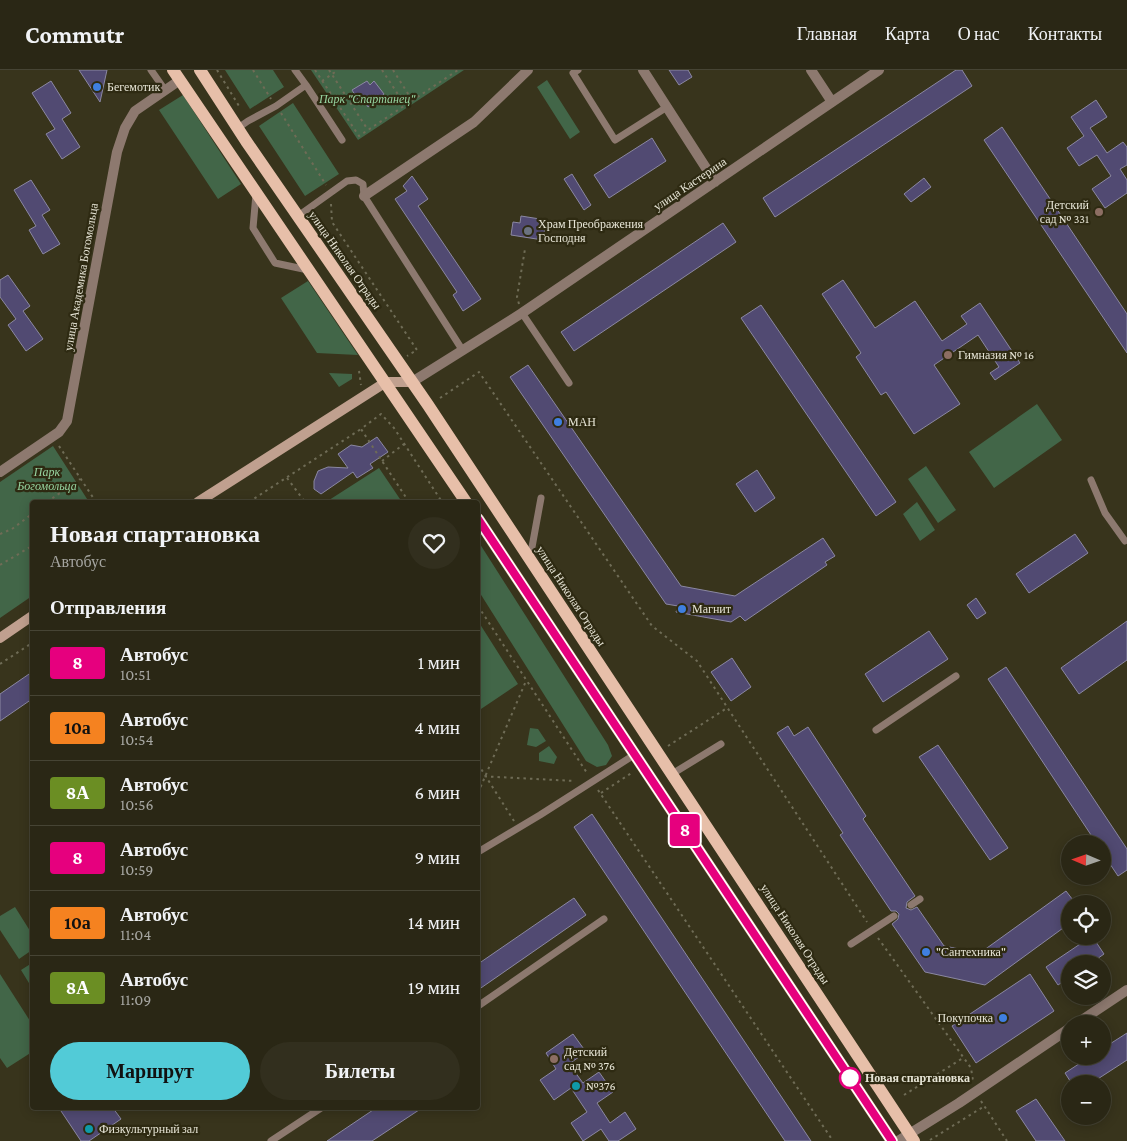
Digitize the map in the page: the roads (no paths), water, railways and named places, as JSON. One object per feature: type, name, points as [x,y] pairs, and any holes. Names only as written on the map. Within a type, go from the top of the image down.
[{"type":"main road","name":"улица Николая Отрады","points":[[200,70],[530,558],[912,1138]]},
{"type":"main road","points":[[176,75],[465,500]]},
{"type":"main road","points":[[480,522],[892,1141]]},
{"type":"street","points":[[364,196],[474,122],[528,70]]},
{"type":"street","points":[[643,70],[715,182]]},
{"type":"street","points":[[811,70],[832,102]]},
{"type":"street","name":"улица Кастерина","points":[[412,382],[522,313],[879,70]]},
{"type":"street","name":"улица Академика Богомольца","points":[[0,472],[59,432],[67,421],[117,152],[125,128],[135,111],[164,90],[176,75]]},
{"type":"street","points":[[201,500],[386,382],[412,382]]},
{"type":"street","points":[[0,638],[30,617]]},
{"type":"street","points":[[1090,1015],[1127,990]]},
{"type":"street","points":[[898,1141],[912,1138],[974,1092],[1061,1034]]},
{"type":"lane","points":[[151,70],[164,90]]},
{"type":"lane","points":[[295,70],[342,140]]},
{"type":"lane","points":[[578,70],[574,73],[615,140],[667,107]]},
{"type":"lane","points":[[238,128],[248,120],[276,106],[306,85]]},
{"type":"lane","points":[[298,216],[347,180],[356,180],[363,184],[364,196],[463,351]]},
{"type":"lane","points":[[256,191],[253,228],[275,263],[310,271]]},
{"type":"lane","points":[[522,313],[569,383]]},
{"type":"lane","points":[[1091,480],[1105,513],[1125,540]]},
{"type":"lane","points":[[530,558],[541,498]]},
{"type":"lane","points":[[876,730],[956,676]]},
{"type":"lane","points":[[672,774],[721,744]]},
{"type":"lane","points":[[480,851],[634,755]]},
{"type":"lane","points":[[912,905],[920,899]]},
{"type":"lane","points":[[851,944],[894,916]]},
{"type":"lane","points":[[480,1005],[604,919]]},
{"type":"lane","points":[[271,1141],[319,1110]]},
{"type":"place","name":"Бегемотик","points":[[97,87]]},
{"type":"place","name":"Детский сад № 331","points":[[1099,212]]},
{"type":"place","name":"Храм Преображения Господня","points":[[528,231]]},
{"type":"place","name":"Гимназия № 16","points":[[948,355]]},
{"type":"place","name":"МАН","points":[[558,422]]},
{"type":"place","name":"Магнит","points":[[682,609]]},
{"type":"place","name":"\"Сантехника\"","points":[[926,952]]},
{"type":"place","name":"Покупочка","points":[[1003,1018]]},
{"type":"place","name":"Детский сад № 376","points":[[554,1059]]},
{"type":"place","name":"Новая спартановка","points":[[850,1078]]},
{"type":"place","name":"№376","points":[[576,1086]]},
{"type":"place","name":"Физкультурный зал","points":[[89,1129]]},
{"type":"park label","name":"Парк \"Спартанец\"","points":[[367,99]]},
{"type":"park label","name":"Парк Богомольца","points":[[47,479]]}]
